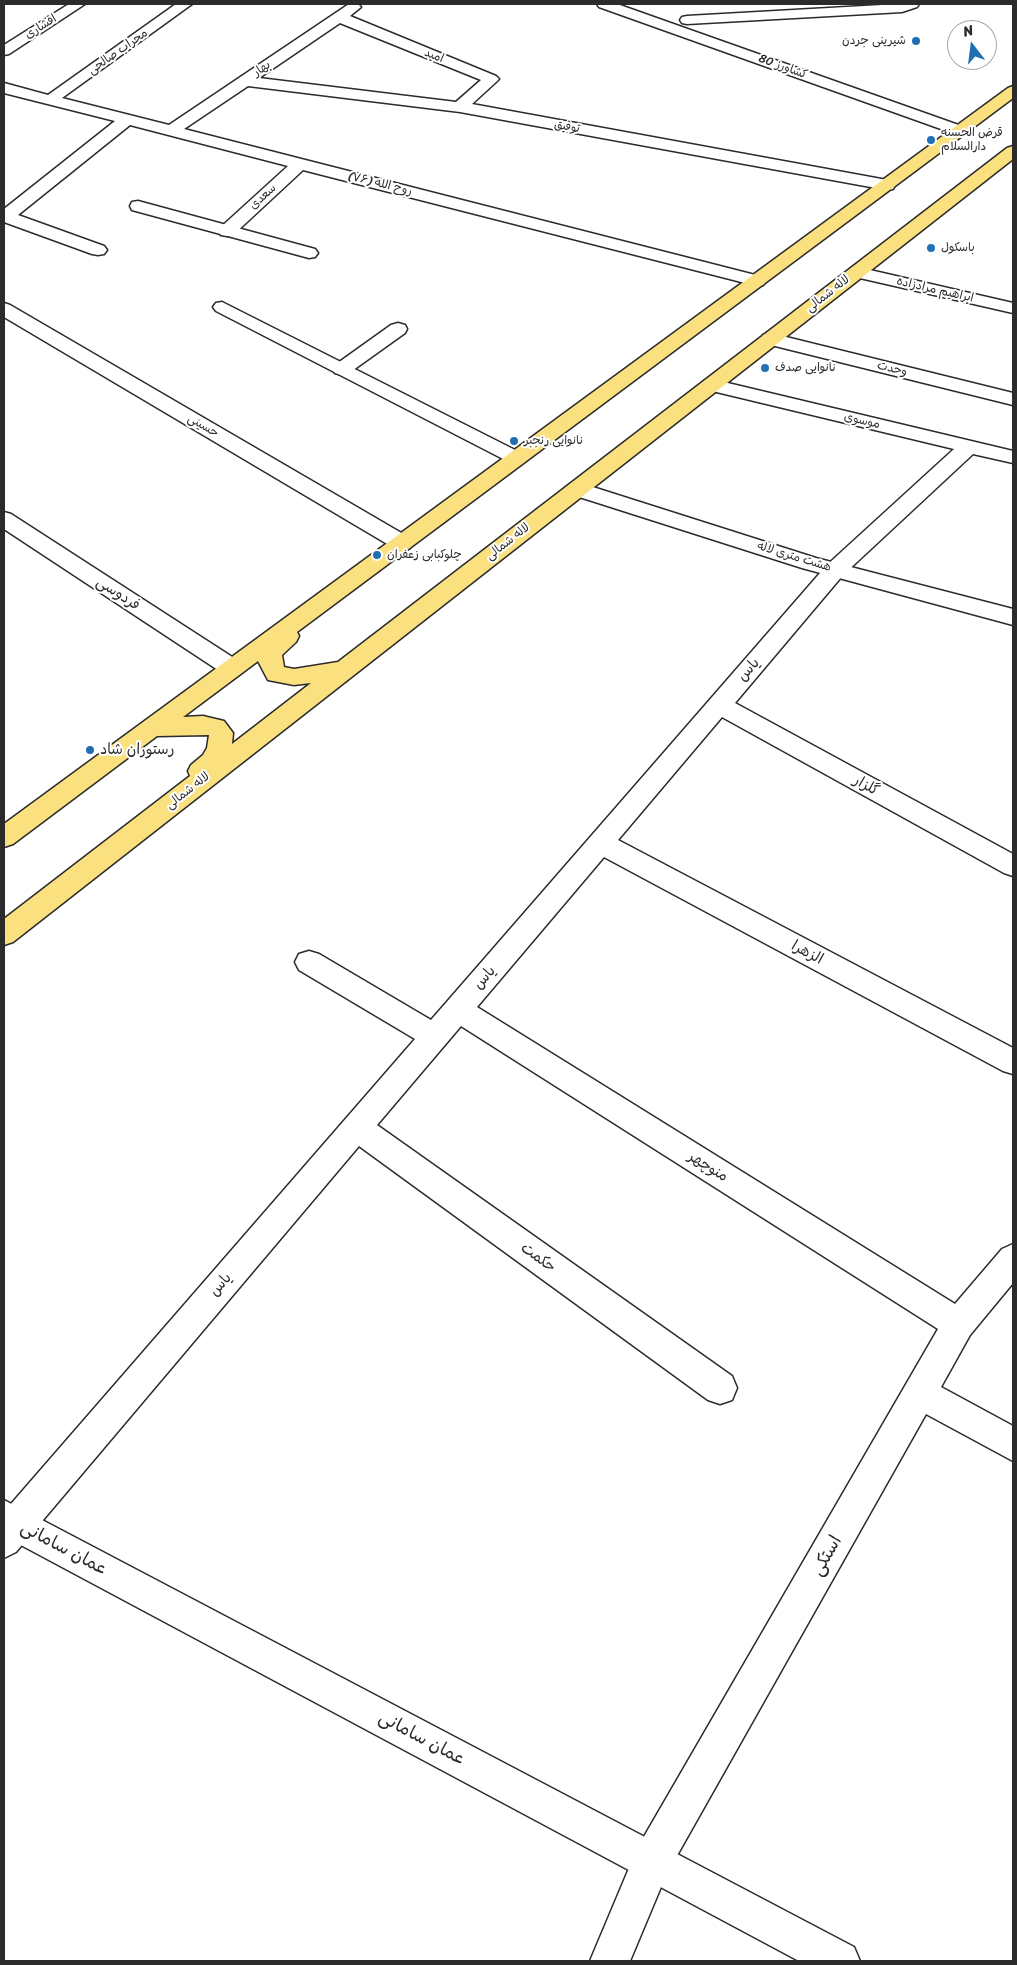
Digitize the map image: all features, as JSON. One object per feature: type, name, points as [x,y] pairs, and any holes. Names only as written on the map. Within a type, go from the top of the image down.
[{"type":"main road","points":[[6,831],[151,728],[1013,91]]},
{"type":"main road","name":"لاله شمالی","points":[[4,934],[1013,151]]},
{"type":"main road","points":[[317,606],[307,620],[270,652],[273,668],[276,674],[294,677],[345,670]]},
{"type":"main road","points":[[151,728],[203,725],[216,727],[221,733],[219,748],[212,761],[196,774],[171,804]]},
{"type":"street","name":"افشاری","points":[[4,51],[78,4]]},
{"type":"street","name":"محراب صالحی","points":[[50,100],[185,4]]},
{"type":"street","name":"کشاورز 80","points":[[604,4],[685,26],[961,131]]},
{"type":"street","points":[[692,4],[685,26],[902,8],[912,4]]},
{"type":"street","name":"بهار","points":[[171,130],[354,7]]},
{"type":"street","name":"امید","points":[[339,17],[491,79],[460,107]]},
{"type":"street","name":"توفیق","points":[[244,81],[460,107],[887,185]]},
{"type":"street","name":"روح الله (۷۶)","points":[[4,88],[757,281]]},
{"type":"street","points":[[5,216],[127,120]]},
{"type":"street","name":"سعدی","points":[[226,230],[300,164]]},
{"type":"street","points":[[138,206],[309,253]]},
{"type":"street","points":[[5,216],[98,250]]},
{"type":"street","name":"ابراهیم مرادزاده","points":[[856,272],[1013,308]]},
{"type":"street","points":[[222,307],[516,458]]},
{"type":"street","name":"حسینی","points":[[4,309],[402,543]]},
{"type":"street","points":[[342,369],[398,329]]},
{"type":"street","name":"وحدت","points":[[770,340],[1013,398]]},
{"type":"street","name":"موسوی","points":[[711,385],[1013,457]]},
{"type":"street","name":"یاس","points":[[8,1527],[458,1009],[835,570],[969,446]]},
{"type":"street","name":"هشت متری لاله","points":[[577,489],[835,570],[1013,617]]},
{"type":"street","name":"فردوسی","points":[[4,519],[232,668]]},
{"type":"street","name":"گلزار","points":[[719,705],[1013,866]]},
{"type":"street","name":"الزهرا","points":[[601,843],[1013,1062]]},
{"type":"street","points":[[310,962],[434,1036]]},
{"type":"street","name":"منوچهر","points":[[458,1009],[959,1324]]},
{"type":"street","name":"حکمت","points":[[356,1127],[720,1388]]},
{"type":"street","name":"استکی","points":[[610,1961],[652,1861],[959,1324],[966,1313],[1013,1259]]},
{"type":"street","points":[[920,1393],[1013,1444]]},
{"type":"street","name":"عمان سامانی","points":[[8,1527],[652,1861],[840,1961]]},
{"type":"place","name":"شیرینی جردن","points":[[916,41]]},
{"type":"place","name":"قرض الحسنه دارالسلام","points":[[931,140]]},
{"type":"place","name":"باسکول","points":[[931,248]]},
{"type":"place","name":"نانوایی صدف","points":[[765,368]]},
{"type":"place","name":"نانوایی رنجبر","points":[[514,441]]},
{"type":"place","name":"چلوکبابی زعفران","points":[[377,555]]},
{"type":"place","name":"رستوران شاد","points":[[90,750]]}]
